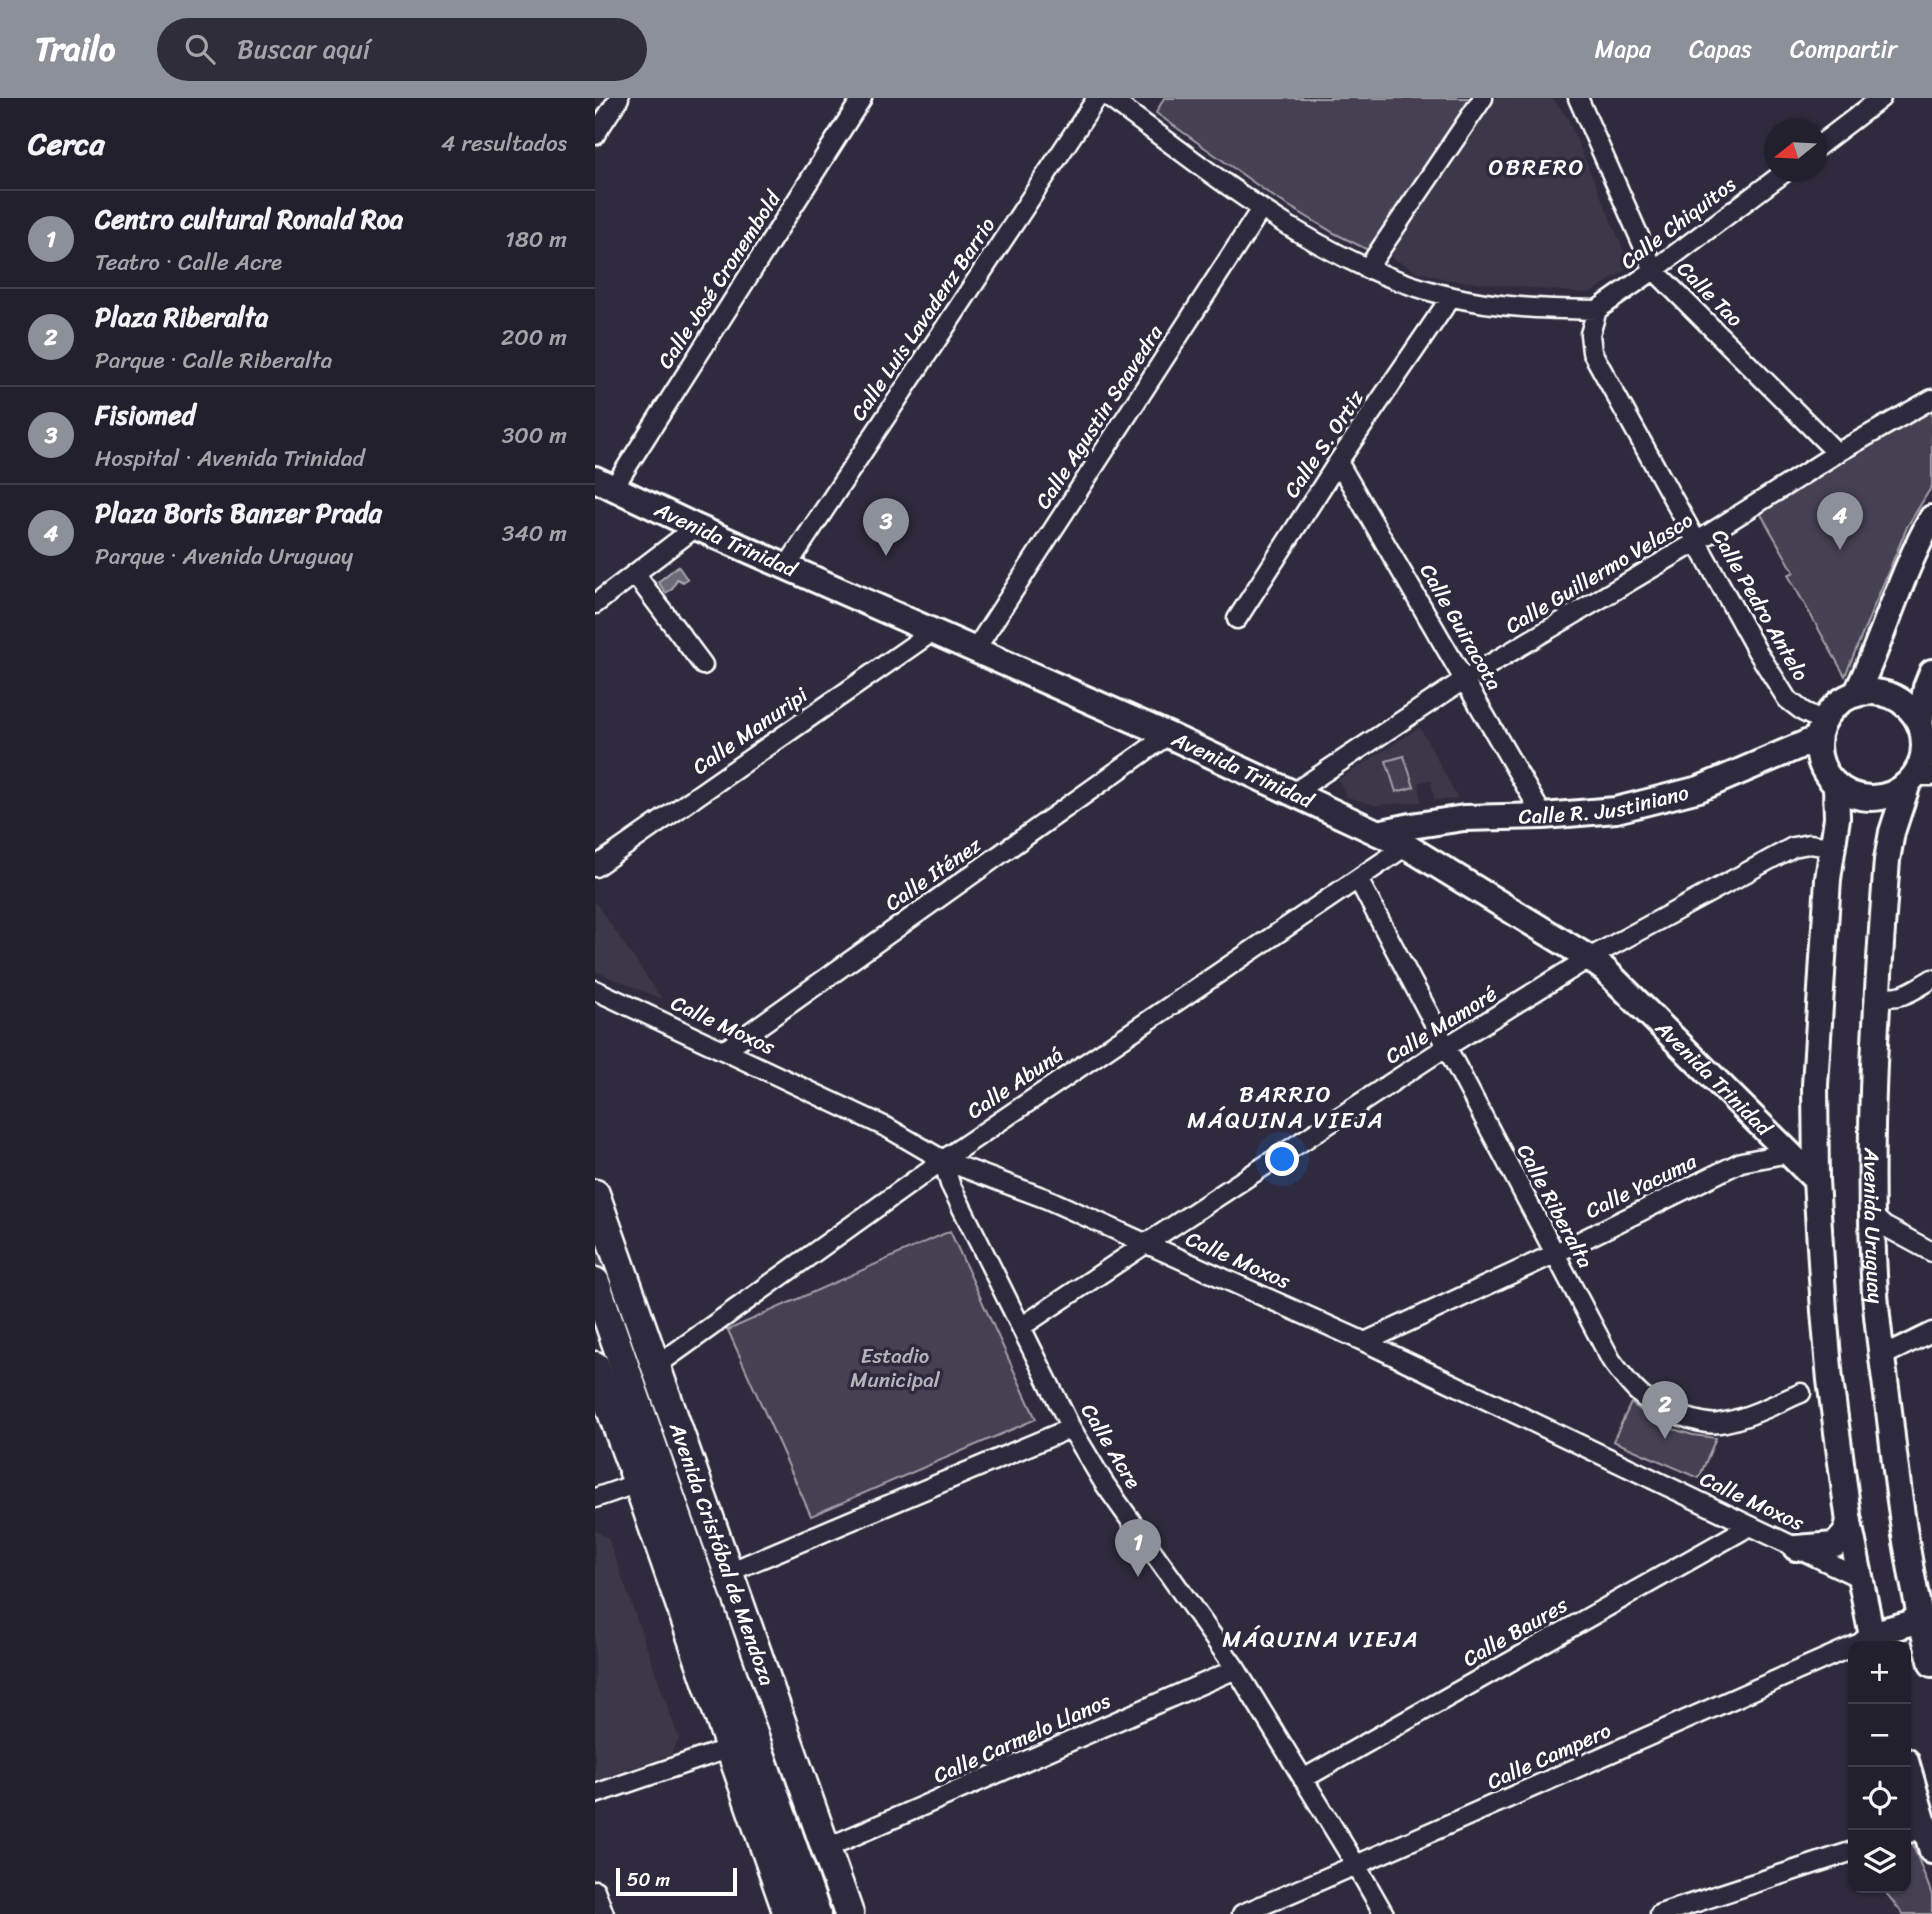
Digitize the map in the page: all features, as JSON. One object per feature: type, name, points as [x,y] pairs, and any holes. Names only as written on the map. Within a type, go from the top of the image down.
[{"type":"main road","name":"Avenida Trinidad","points":[[605,483],[696,527],[1168,735],[1406,846],[1589,958],[1816,1180]]},
{"type":"main road","points":[[1856,694],[1896,596],[1932,518]]},
{"type":"main road","points":[[1920,725],[1926,687],[1932,672]]},
{"type":"main road","points":[[1877,692],[1899,699],[1915,714],[1920,725],[1925,743],[1918,779],[1896,792],[1875,798],[1856,795],[1836,785],[1825,772],[1819,755],[1821,729],[1832,709],[1843,700],[1856,694],[1877,692]]},
{"type":"main road","name":"Calle R. Justiniano","points":[[1378,833],[1464,818],[1543,816],[1616,810],[1699,789],[1821,729]]},
{"type":"main road","name":"Avenida Uruguay","points":[[1918,779],[1892,832],[1889,848],[1876,995],[1871,1151],[1872,1215],[1875,1297],[1900,1510],[1928,1613],[1932,1664]]},
{"type":"main road","points":[[1836,785],[1837,818],[1828,879],[1815,1085],[1816,1180],[1830,1380],[1849,1522],[1873,1640],[1928,1613]]},
{"type":"main road","points":[[1455,876],[1443,861],[1440,839],[1449,824],[1464,818]]},
{"type":"main road","name":"Avenida Cristóbal de Mendoza","points":[[595,1194],[849,1914]]},
{"type":"main road","name":"Avenida Cristóbal de Mendoza","points":[[595,1282],[816,1914]]},
{"type":"main road","points":[[595,1367],[788,1914]]},
{"type":"main road","points":[[1796,1548],[1835,1545],[1845,1534],[1849,1522]]},
{"type":"main road","points":[[1907,1767],[1921,1838]]},
{"type":"street","points":[[595,135],[619,98]]},
{"type":"street","name":"Calle José Cronembold","points":[[605,483],[862,98]]},
{"type":"street","name":"Calle Luis Lavadenz Barrio","points":[[787,566],[1097,98]]},
{"type":"street","points":[[1109,98],[1261,209],[1367,269],[1451,297],[1539,309],[1597,310]]},
{"type":"street","points":[[1367,269],[1483,98]]},
{"type":"street","name":"Calle Tao","points":[[1578,98],[1654,270],[1837,453]]},
{"type":"street","points":[[1827,139],[1881,98]]},
{"type":"street","name":"Calle Chiquitos","points":[[1597,310],[1772,182]]},
{"type":"street","name":"Calle Agustin Saavedra","points":[[975,650],[1261,209]]},
{"type":"street","name":"Calle S. Ortiz","points":[[1237,619],[1338,462],[1451,297]]},
{"type":"street","name":"Calle Pedro Antelo","points":[[1597,310],[1590,334],[1592,352],[1757,651],[1787,699],[1821,729]]},
{"type":"street","name":"Calle Guillermo Velasco","points":[[1293,793],[1465,679],[1696,542],[1837,453],[1932,400]]},
{"type":"street","name":"Calle Guiracota","points":[[1338,462],[1543,816]]},
{"type":"street","points":[[595,604],[696,527]]},
{"type":"street","points":[[635,574],[703,665]]},
{"type":"street","name":"Calle Manuripi","points":[[595,867],[932,632]]},
{"type":"street","name":"Calle Iténez","points":[[725,1051],[1168,735]]},
{"type":"street","name":"Calle Mamoré","points":[[1021,1327],[1446,1047],[1589,958],[1793,847],[1809,844],[1833,847]]},
{"type":"street","name":"Calle Abuná","points":[[656,1366],[943,1160],[1406,846]]},
{"type":"street","name":"Calle Riberalta","points":[[1358,879],[1554,1254],[1611,1360],[1627,1382],[1642,1398],[1658,1408],[1715,1424],[1734,1420],[1801,1393]]},
{"type":"street","points":[[1876,995],[1890,998],[1904,995],[1932,979]]},
{"type":"street","name":"Calle Moxos","points":[[595,990],[888,1128],[943,1160],[1047,1199],[1365,1342],[1860,1578]]},
{"type":"street","name":"Calle Yacuma","points":[[1365,1342],[1554,1254],[1741,1162],[1789,1153]]},
{"type":"street","name":"Calle Acre","points":[[943,1160],[950,1184],[1071,1428],[1104,1483],[1236,1669],[1384,1914]]},
{"type":"street","points":[[1872,1215],[1884,1226],[1932,1252]]},
{"type":"street","points":[[1883,1356],[1932,1332]]},
{"type":"street","points":[[729,1572],[1071,1428]]},
{"type":"street","points":[[595,1498],[638,1483]]},
{"type":"street","name":"Calle Baures","points":[[1303,1779],[1749,1526]]},
{"type":"street","name":"Calle Campero","points":[[1242,1914],[1860,1643],[1873,1640]]},
{"type":"street","name":"Calle Carmelo Llanos","points":[[825,1848],[1236,1669]]},
{"type":"street","points":[[595,1794],[730,1748]]},
{"type":"street","points":[[1660,1914],[1848,1853]]},
{"type":"street","points":[[595,1890],[604,1914]]},
{"type":"shaded area","points":[[1489,98],[1552,98],[1559,106],[1568,119],[1629,263],[1626,270],[1592,292],[1582,293],[1449,280],[1416,271],[1388,253]]},
{"type":"shaded area","points":[[678,566],[687,579],[683,582],[677,579],[672,589],[666,593],[658,582]]},
{"type":"shaded area","points":[[1420,727],[1458,799],[1434,800],[1431,780],[1419,782],[1421,802],[1375,805],[1347,797],[1338,780]]},
{"type":"shaded area","points":[[595,902],[662,999],[595,971]]},
{"type":"shaded area","points":[[595,1530],[608,1538],[679,1739],[670,1755],[595,1781]]},
{"type":"green space","points":[[1164,98],[1475,98],[1370,251],[1274,197],[1156,113]]},
{"type":"green space","points":[[1932,408],[1932,486],[1907,527],[1845,676],[1788,575],[1794,572],[1758,509]]},
{"type":"green space","points":[[1404,756],[1414,787],[1396,792],[1386,761]]},
{"type":"green space","points":[[595,1225],[837,1914],[824,1914],[655,1440],[595,1264]]},
{"type":"green space","name":"Estadio Municipal","points":[[950,1231],[1036,1419],[811,1516],[728,1330]]},
{"type":"green space","points":[[1631,1403],[1660,1425],[1693,1435],[1716,1438],[1699,1478],[1613,1441]]},
{"type":"green space","points":[[1911,1840],[1932,1895],[1932,1914],[1903,1914],[1886,1893],[1911,1893]]},
{"type":"place","name":"Plaza Boris Banzer Prada","points":[[1840,550]]},
{"type":"place","name":"Fisiomed","points":[[886,556]]},
{"type":"place","name":"Plaza Riberalta","points":[[1665,1439]]},
{"type":"place","name":"Centro cultural Ronald Roa","points":[[1138,1577]]},
{"type":"district","name":"OBRERO","points":[[1537,167]]},
{"type":"district","name":"BARRIO MÁQUINA VIEJA","points":[[1286,1107]]},
{"type":"district","name":"MÁQUINA VIEJA","points":[[1321,1639]]}]
